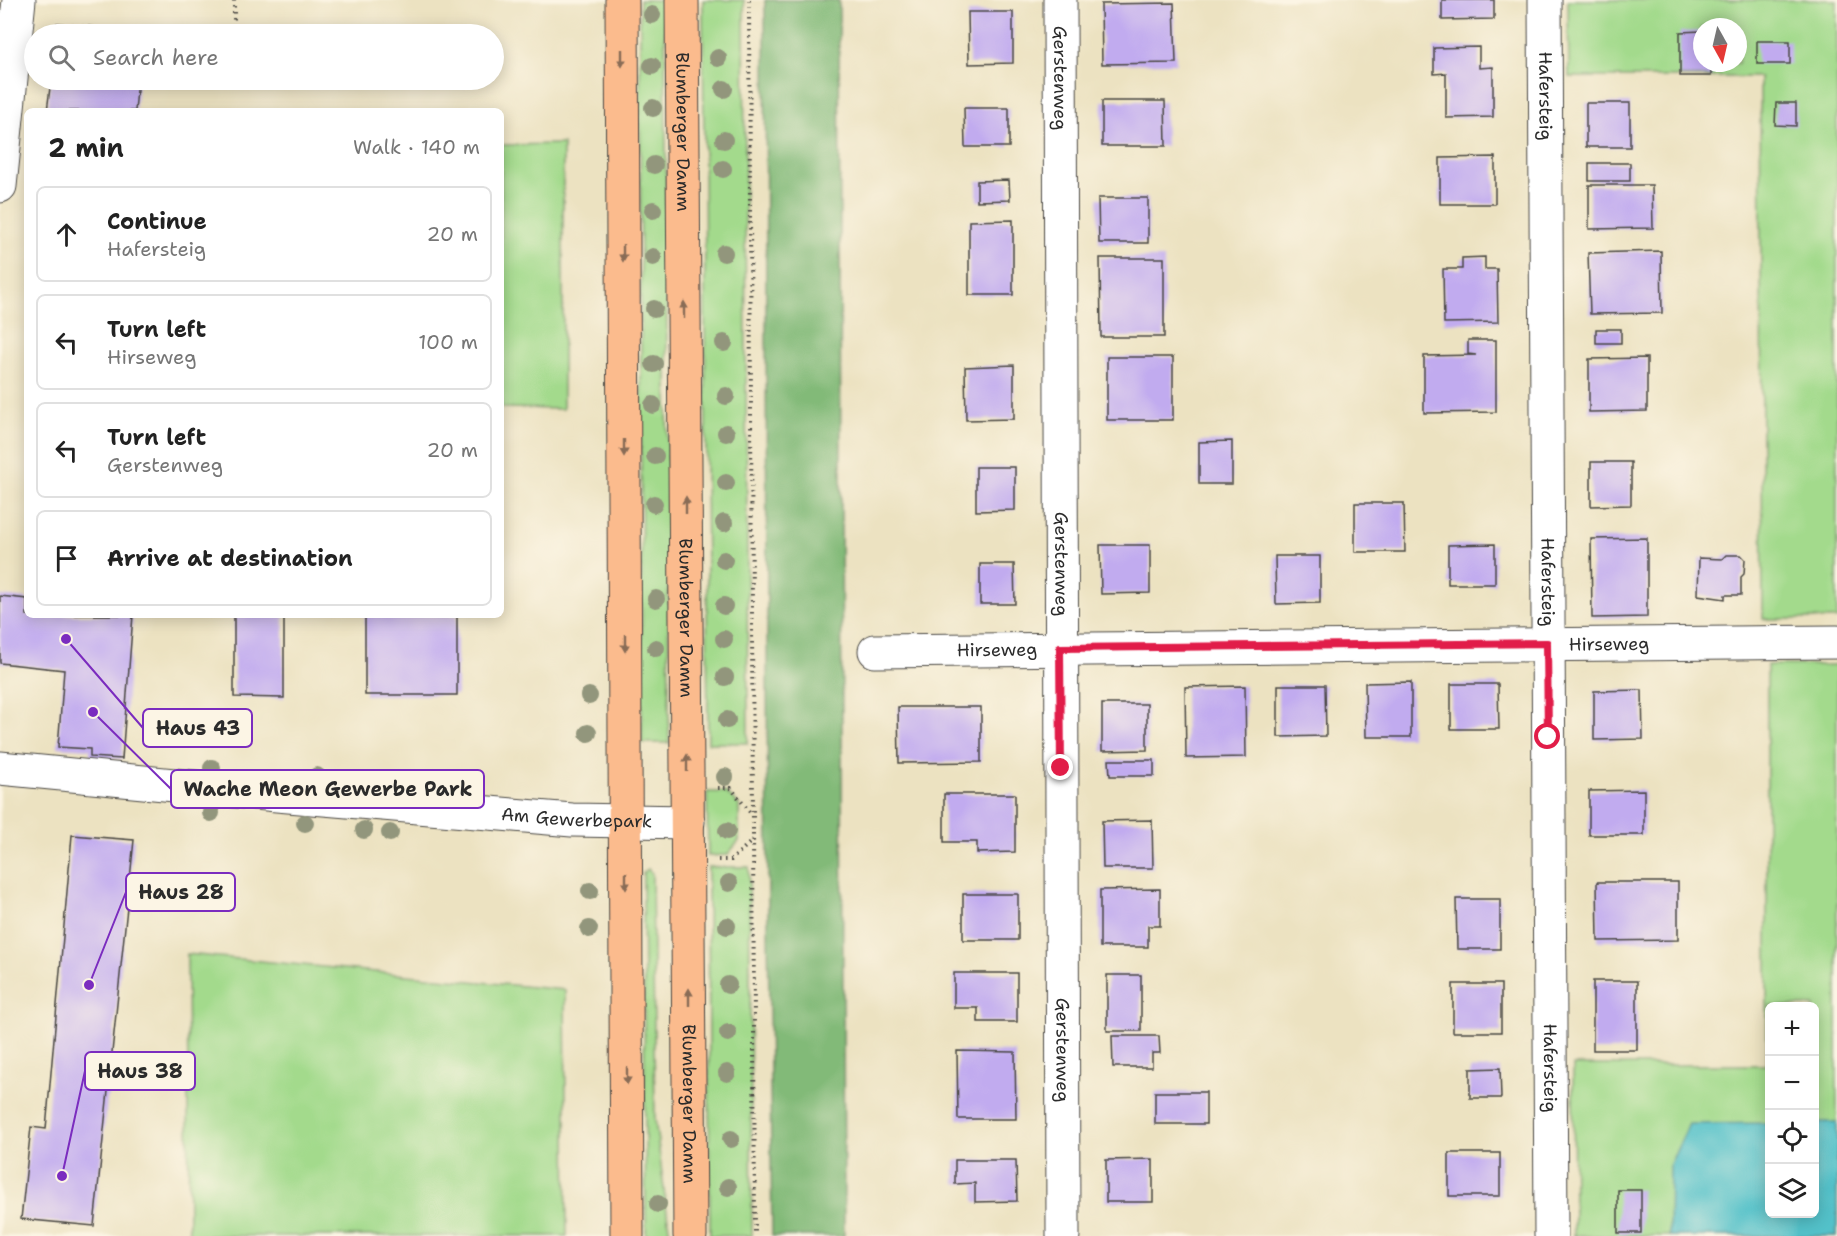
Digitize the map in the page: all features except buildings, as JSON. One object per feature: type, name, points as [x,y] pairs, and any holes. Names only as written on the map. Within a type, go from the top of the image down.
[{"type":"main road","points":[[622,0],[627,1236]]},
{"type":"main road","name":"Blumberger Damm","points":[[682,0],[690,1236]]},
{"type":"street","points":[[0,186],[19,0]]},
{"type":"street","name":"Gerstenweg","points":[[1060,0],[1063,1236]]},
{"type":"street","name":"Hafersteig","points":[[1545,0],[1551,1236]]},
{"type":"street","name":"Hirseweg","points":[[875,651],[1837,642]]},
{"type":"street","name":"Am Gewerbepark","points":[[0,768],[186,786],[625,822],[688,822]]},
{"type":"path","points":[[234,0],[234,24]]},
{"type":"path","points":[[749,0],[755,1236]]},
{"type":"path","points":[[707,788],[731,788],[753,816]]},
{"type":"path","points":[[710,860],[731,860],[753,840]]},
{"type":"green space","points":[[640,0],[665,0],[669,743],[642,743]]},
{"type":"green space","points":[[703,0],[744,0],[748,743],[708,743]]},
{"type":"green space","points":[[765,0],[839,0],[844,1236],[772,1236],[768,929]]},
{"type":"green space","points":[[1568,0],[1837,0],[1837,619],[1763,619],[1760,77],[1569,77]]},
{"type":"green space","points":[[563,144],[563,409],[504,408],[504,145]]},
{"type":"green space","points":[[1767,665],[1837,665],[1837,1236],[1574,1236],[1573,1065],[1765,1065],[1765,1218],[1819,1218],[1819,1002],[1767,1002]]},
{"type":"green space","points":[[707,792],[725,792],[739,805],[739,841],[727,855],[708,856]]},
{"type":"green space","points":[[708,867],[749,867],[752,1236],[710,1236]]},
{"type":"green space","points":[[648,869],[652,874],[655,1119],[670,1236],[646,1236],[643,873]]},
{"type":"green space","points":[[187,954],[565,990],[567,1236],[189,1236]]},
{"type":"water","points":[[1819,1122],[1837,1122],[1837,1236],[1669,1236],[1670,1164],[1689,1124],[1765,1123],[1765,1218],[1819,1218]]},
{"type":"place","name":"Haus 43","points":[[66,639]]},
{"type":"place","name":"Wache Meon Gewerbe Park","points":[[93,712]]},
{"type":"place","name":"Haus 28","points":[[89,985]]},
{"type":"place","name":"Haus 38","points":[[62,1176]]},
{"type":"route","points":[[1061,768],[1060,648],[1547,643],[1548,737]]}]
